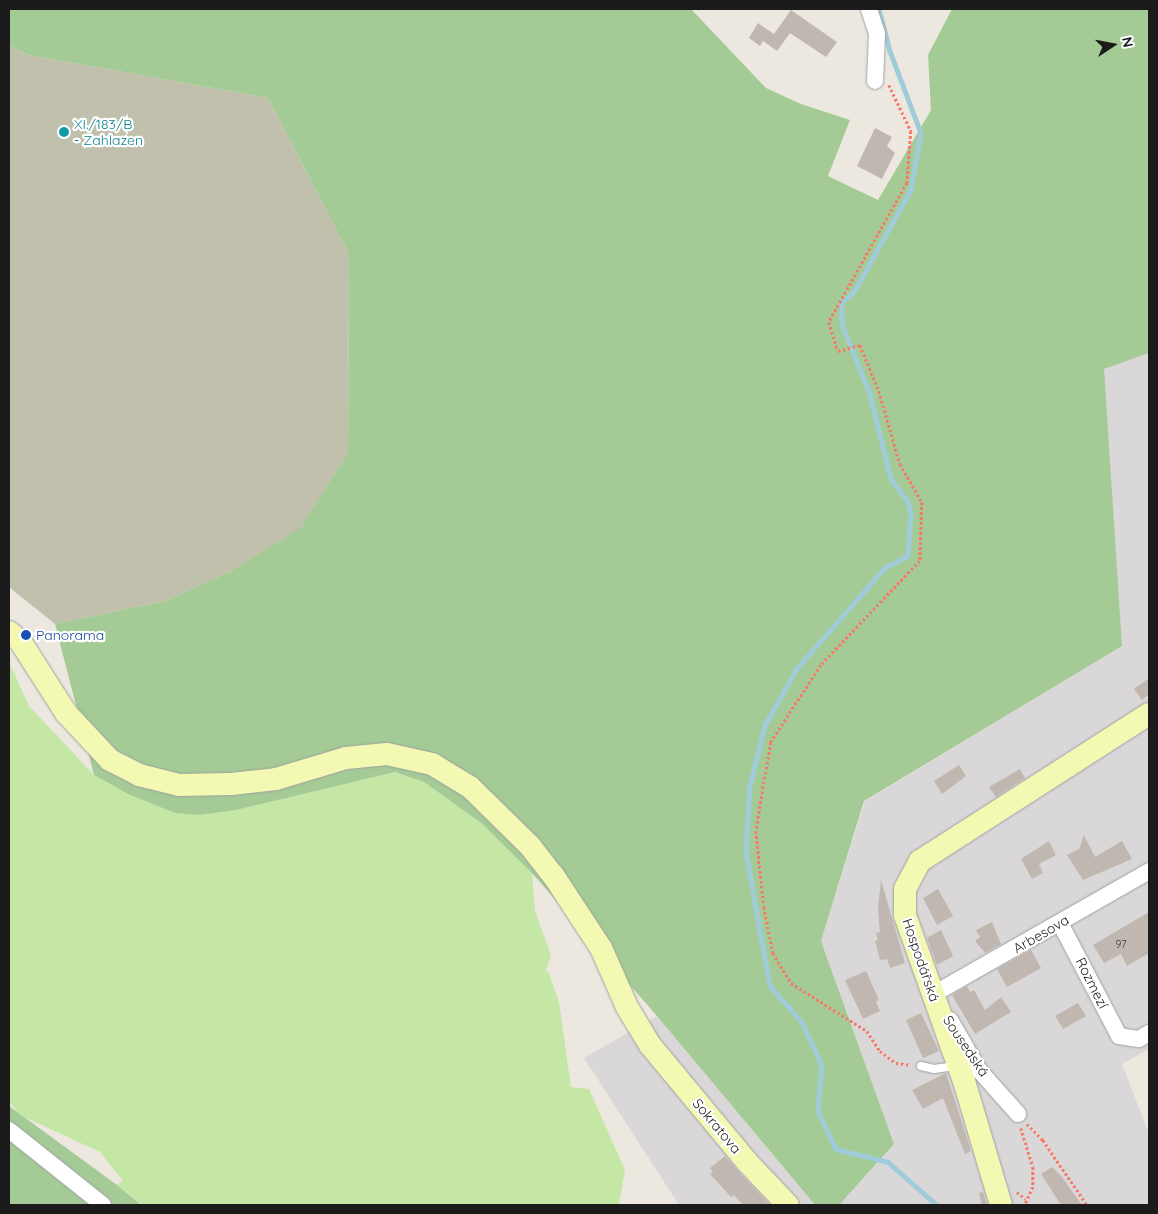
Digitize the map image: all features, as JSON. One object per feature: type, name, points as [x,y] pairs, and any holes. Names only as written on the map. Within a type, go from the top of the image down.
[{"type":"street","points":[[869,9],[877,34],[881,78]]},
{"type":"street","name":"Sokratova","points":[[9,632],[20,641],[66,713],[110,760],[139,776],[178,785],[231,784],[276,779],[346,758],[387,754],[432,764],[470,787],[530,846],[553,875],[602,948],[627,1007],[650,1045],[747,1162],[788,1205]]},
{"type":"street","name":"Hospodářská","points":[[1001,1205],[990,1161],[959,1066],[933,998],[905,915],[905,889],[920,861],[1149,714]]},
{"type":"street","name":"Arbesova","points":[[933,998],[1149,871]]},
{"type":"street","name":"Rozmezí","points":[[1060,923],[1120,1036],[1127,1040],[1139,1039],[1149,1033]]},
{"type":"street","name":"Sousedská","points":[[933,998],[950,1020],[979,1070],[1018,1114]]},
{"type":"street","points":[[9,1130],[103,1205]]},
{"type":"lane","points":[[921,1066],[934,1069],[959,1066]]},
{"type":"path","points":[[881,78],[911,131],[908,183],[830,322],[838,351],[860,345],[880,391],[900,464],[922,502],[920,561],[821,665],[771,742],[756,831],[764,907],[773,953],[791,983],[867,1031],[880,1051],[896,1063],[921,1066]]},
{"type":"path","points":[[1018,1114],[1033,1167],[1032,1187],[1024,1205]]},
{"type":"path","points":[[1018,1114],[1043,1140],[1086,1205]]},
{"type":"shaded area","points":[[9,46],[29,55],[268,98],[349,254],[348,452],[301,529],[229,572],[165,601],[55,624],[9,587]]},
{"type":"shaded area","points":[[1149,353],[1149,1049],[1122,1064],[1149,1134],[1149,1205],[839,1205],[894,1144],[821,941],[865,801],[1122,646],[1103,369]]},
{"type":"shaded area","points":[[657,1016],[815,1205],[679,1205],[584,1058]]},
{"type":"green space","points":[[9,9],[691,9],[766,88],[801,104],[850,120],[828,176],[878,200],[931,110],[928,55],[952,9],[1149,9],[1149,353],[1104,369],[1122,646],[864,801],[821,941],[894,1144],[839,1205],[815,1205],[657,1016],[532,873],[481,823],[424,782],[395,772],[236,810],[199,815],[175,813],[130,795],[94,775],[55,624],[165,601],[229,572],[301,528],[348,452],[349,254],[268,98],[29,55],[9,46]]},
{"type":"green space","points":[[9,662],[29,706],[94,775],[130,795],[175,813],[236,810],[395,772],[424,782],[481,823],[532,873],[535,911],[551,955],[545,973],[548,971],[559,1002],[571,1087],[589,1089],[625,1170],[619,1205],[142,1205],[117,1185],[123,1181],[100,1152],[22,1116],[9,1102]]},
{"type":"green space","points":[[9,1106],[117,1185],[141,1205],[9,1205]]},
{"type":"building","points":[[791,10],[837,42],[826,57],[790,33],[777,51],[763,41],[760,46],[749,38],[758,23],[774,34]]},
{"type":"building","points":[[875,128],[892,137],[887,146],[895,153],[882,179],[857,166]]},
{"type":"building","points":[[1149,678],[1149,694],[1142,700],[1134,689]]},
{"type":"building","points":[[959,765],[966,776],[942,794],[934,781]]},
{"type":"building","points":[[1020,769],[1025,778],[996,797],[989,787]]},
{"type":"building","points":[[1084,835],[1095,857],[1122,841],[1132,859],[1083,880],[1067,855],[1079,849]]},
{"type":"building","points":[[1049,841],[1056,855],[1039,864],[1043,873],[1032,879],[1021,859]]},
{"type":"building","points":[[881,880],[905,963],[890,968],[887,959],[880,960],[875,941],[878,940],[876,933],[880,932],[878,909]]},
{"type":"building","points":[[938,889],[953,916],[937,925],[923,898]]},
{"type":"building","points":[[1149,912],[1149,953],[1127,966],[1121,954],[1104,963],[1093,945]]},
{"type":"building","points":[[992,922],[1001,944],[985,953],[975,941],[980,937],[976,930]]},
{"type":"building","points":[[941,930],[953,956],[937,965],[927,938]]},
{"type":"building","points":[[1031,950],[1041,968],[1007,987],[997,969]]},
{"type":"building","points":[[866,971],[879,1000],[876,1002],[880,1011],[863,1019],[845,980]]},
{"type":"building","points":[[967,986],[970,992],[974,990],[985,1010],[1001,997],[1011,1012],[975,1034],[952,995]]},
{"type":"building","points":[[1078,1003],[1086,1016],[1063,1029],[1055,1016]]},
{"type":"building","points":[[921,1013],[939,1051],[923,1058],[906,1020]]},
{"type":"building","points":[[946,1073],[971,1151],[965,1154],[943,1098],[923,1109],[912,1090]]},
{"type":"building","points":[[725,1156],[770,1205],[743,1205],[734,1195],[731,1197],[710,1174],[713,1172],[710,1168]]},
{"type":"building","points":[[1052,1167],[1062,1177],[1082,1205],[1061,1205],[1041,1174]]},
{"type":"building","points":[[983,1192],[987,1205],[982,1205],[979,1193]]},
{"type":"waterway","points":[[879,9],[890,51],[921,133],[911,190],[855,291],[842,303],[842,324],[870,394],[891,479],[907,500],[911,512],[908,556],[885,568],[797,669],[765,725],[750,786],[746,851],[770,986],[802,1022],[822,1065],[818,1111],[836,1149],[888,1162],[937,1205]]},
{"type":"place","name":"XI./183/B - Zahlazen","points":[[64,132]]},
{"type":"place","name":"Panorama","points":[[26,635]]}]
